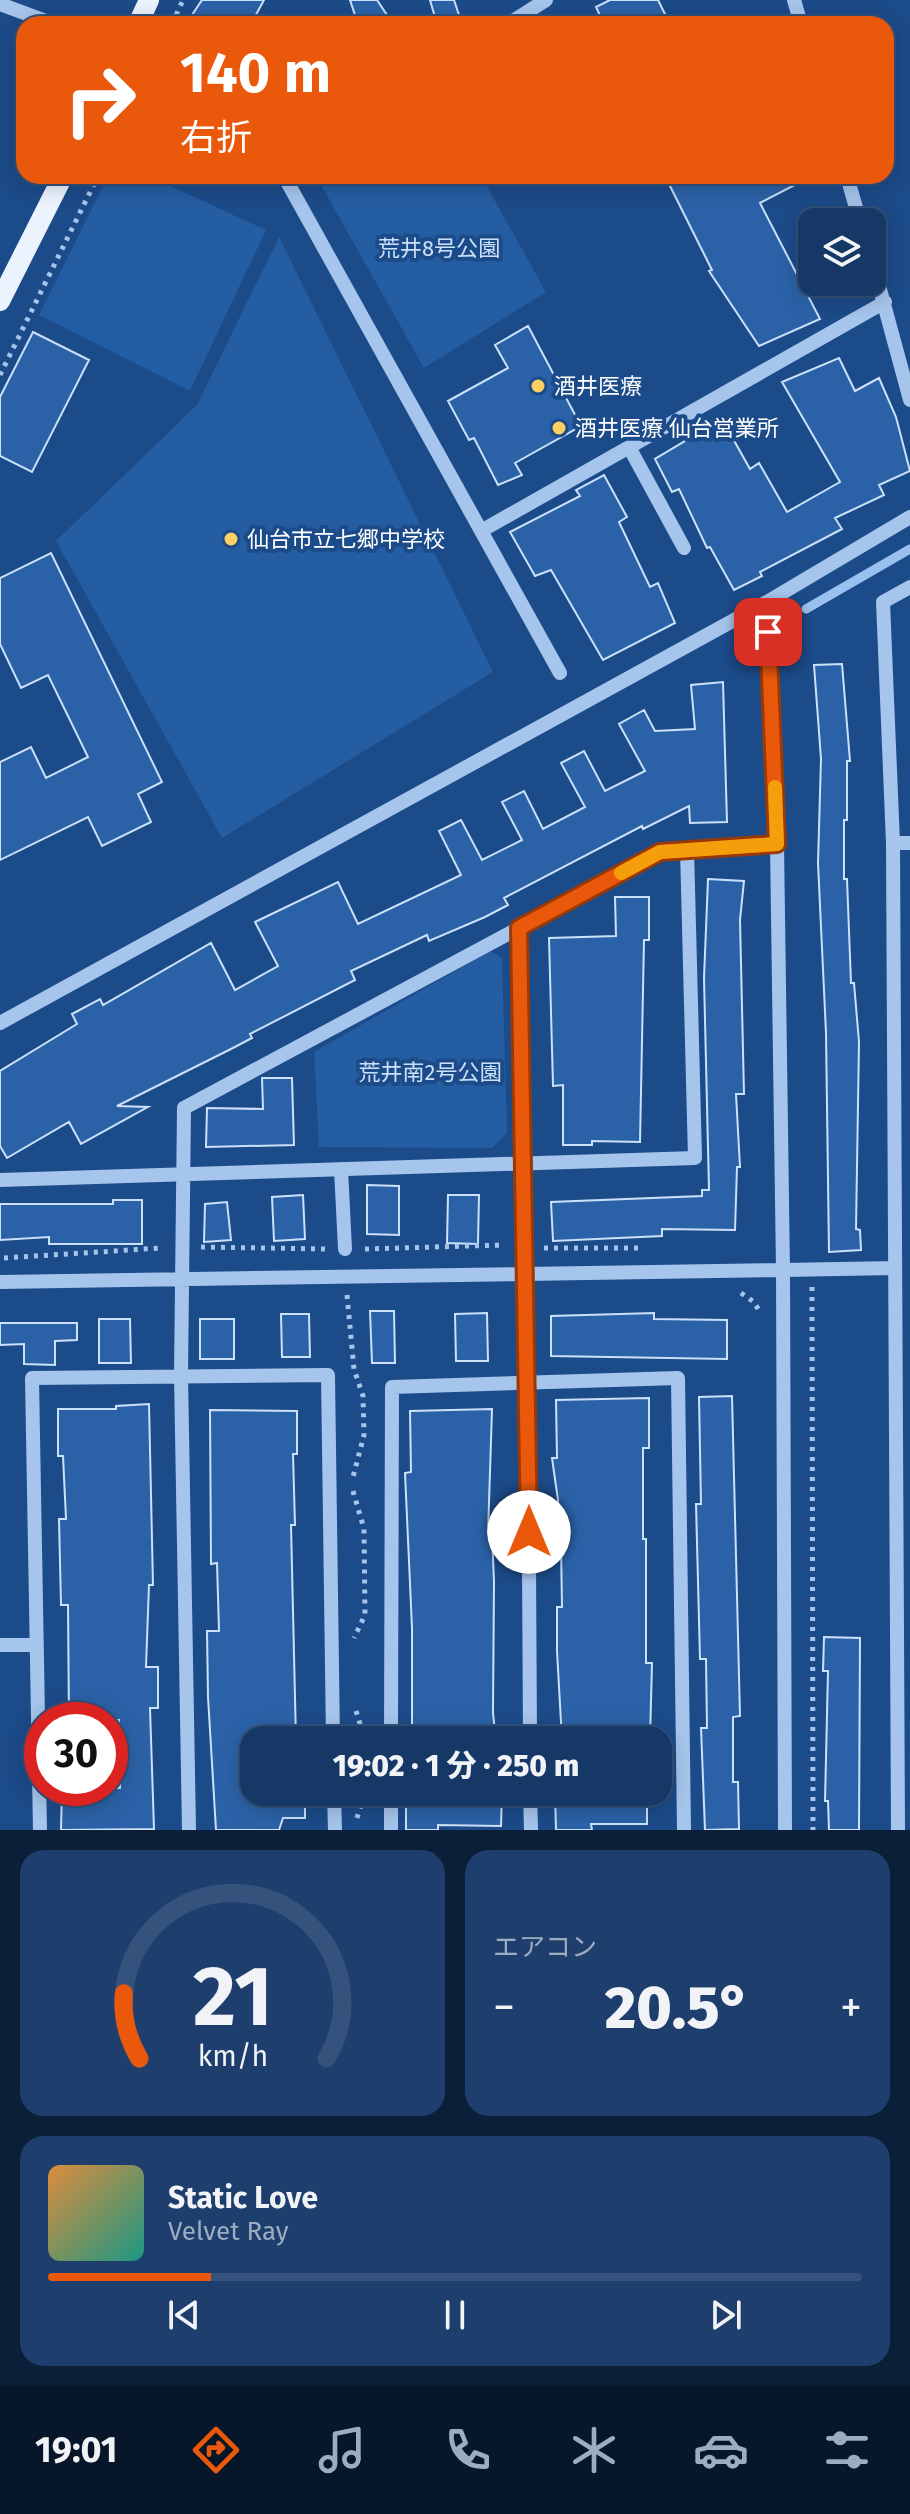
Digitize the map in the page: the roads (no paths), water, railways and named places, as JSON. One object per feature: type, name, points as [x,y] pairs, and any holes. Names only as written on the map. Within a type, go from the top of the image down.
[{"type":"main road","points":[[0,301],[59,184]]},
{"type":"street","points":[[521,16],[546,0]]},
{"type":"street","points":[[0,4],[32,16]]},
{"type":"street","points":[[288,184],[560,673]]},
{"type":"street","points":[[849,184],[856,208]]},
{"type":"street","points":[[883,296],[910,400]]},
{"type":"street","points":[[481,531],[885,302]]},
{"type":"street","points":[[629,447],[684,548]]},
{"type":"street","points":[[0,1023],[767,602],[910,517]]},
{"type":"street","points":[[898,1830],[903,1639],[895,1268],[893,843],[883,602],[910,587]]},
{"type":"street","points":[[767,602],[777,844],[783,1270],[785,1830]]},
{"type":"street","points":[[893,843],[910,843]]},
{"type":"street","points":[[189,1830],[181,1375],[184,1108],[660,852],[777,844]]},
{"type":"street","points":[[0,1180],[525,1166],[695,1158],[687,849]]},
{"type":"street","points":[[519,928],[528,1383],[530,1726]]},
{"type":"street","points":[[341,1169],[345,1249]]},
{"type":"street","points":[[0,1282],[895,1268]]},
{"type":"street","points":[[40,1830],[34,1645],[32,1378],[328,1375],[333,1726]]},
{"type":"street","points":[[391,1726],[392,1387],[678,1378],[684,1830]]},
{"type":"street","points":[[0,1645],[34,1645]]},
{"type":"street","points":[[334,1806],[335,1830]]},
{"type":"street","points":[[391,1806],[391,1830]]},
{"type":"street","points":[[530,1806],[531,1830]]},
{"type":"waterway","points":[[806,609],[910,549]]},
{"type":"place","name":"酒井医療","points":[[538,386]]},
{"type":"place","name":"酒井医療 仙台営業所","points":[[559,428]]},
{"type":"place","name":"仙台市立七郷中学校","points":[[231,539]]},
{"type":"park label","name":"荒井8号公園","points":[[439,248]]},
{"type":"park label","name":"荒井南2号公園","points":[[430,1072]]}]
